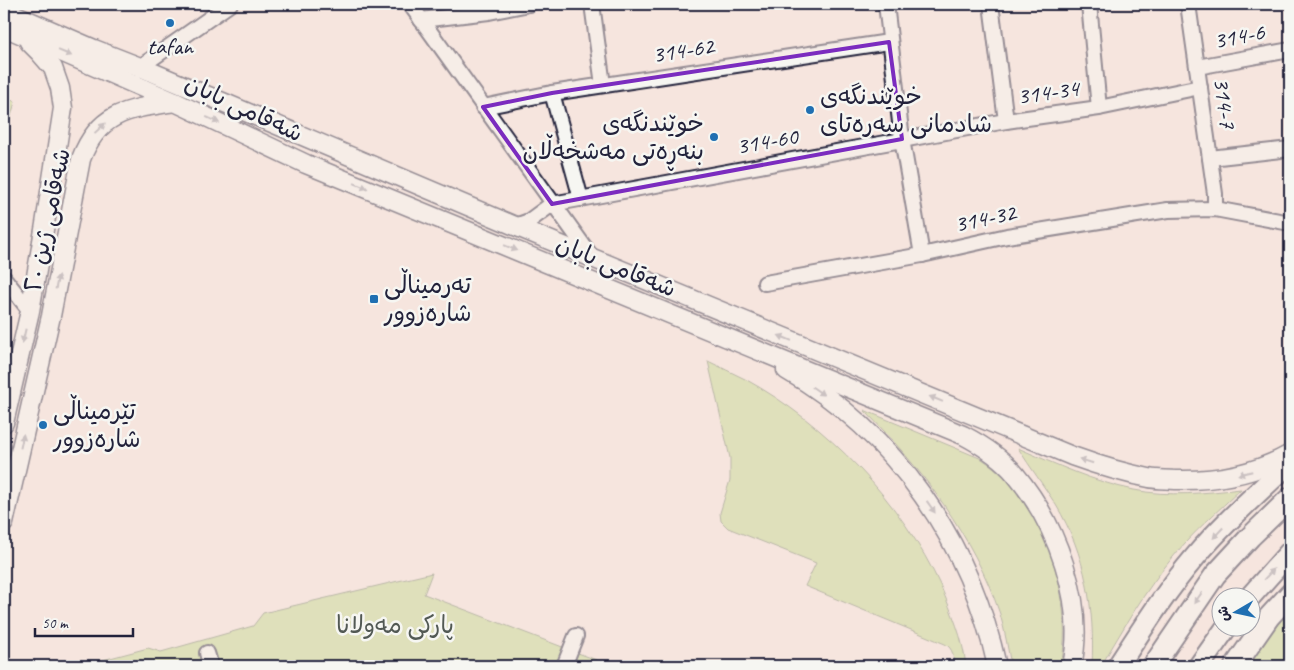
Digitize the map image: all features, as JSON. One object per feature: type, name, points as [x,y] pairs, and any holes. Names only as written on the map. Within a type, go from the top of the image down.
[{"type":"highway","points":[[1118,666],[1150,617],[1195,556],[1290,462]]},
{"type":"highway","points":[[1153,666],[1215,575],[1250,536],[1290,498]]},
{"type":"highway","points":[[1259,588],[1290,552]]},
{"type":"highway","points":[[1235,666],[1269,617],[1290,594]]},
{"type":"highway","points":[[1199,666],[1219,638]]},
{"type":"main road","points":[[4,10],[515,226],[1072,456],[1116,471],[1151,479],[1206,480],[1255,470],[1290,454]]},
{"type":"main road","name":"شەقامی بابان","points":[[8,29],[175,102],[306,164],[979,443],[1015,474],[1033,498],[1048,525],[1069,581],[1075,611],[1076,637],[1072,666]]},
{"type":"main road","name":"شەقامی ژین ٢٠","points":[[4,422],[9,377],[30,311],[62,108],[60,88],[47,60],[29,42],[8,29]]},
{"type":"main road","name":"شەقامی ژین ٢٠","points":[[4,523],[51,316],[81,159],[87,144],[94,132],[105,123],[130,109],[175,102]]},
{"type":"main road","points":[[45,224],[68,230]]},
{"type":"main road","points":[[678,317],[686,297]]},
{"type":"main road","points":[[700,326],[708,306]]},
{"type":"main road","points":[[732,339],[798,377],[829,399],[877,440],[900,467],[949,536],[971,579],[990,633],[997,666]]},
{"type":"street","points":[[140,67],[230,4]]},
{"type":"street","points":[[410,4],[591,256]]},
{"type":"street","points":[[421,20],[489,8],[529,4]]},
{"type":"street","points":[[592,4],[603,85]]},
{"type":"street","points":[[886,4],[902,139],[922,255]]},
{"type":"street","points":[[991,4],[1006,121]]},
{"type":"street","points":[[1088,4],[1099,108]]},
{"type":"street","name":"314-7","points":[[1188,4],[1215,194],[1215,209]]},
{"type":"street","name":"314-62","points":[[483,107],[552,93],[889,42]]},
{"type":"street","name":"314-6","points":[[1197,67],[1290,50]]},
{"type":"street","name":"314-34","points":[[902,139],[1006,121],[1099,108],[1200,87]]},
{"type":"street","points":[[552,93],[581,199]]},
{"type":"street","name":"314-60","points":[[552,204],[902,139]]},
{"type":"street","points":[[1210,158],[1290,149]]},
{"type":"street","points":[[515,226],[529,221],[552,204]]},
{"type":"street","name":"314-32","points":[[765,283],[922,255],[1061,226],[1168,210],[1215,209],[1290,223]]},
{"type":"street","points":[[4,278],[30,311]]},
{"type":"street","points":[[564,666],[576,636]]},
{"type":"highlighted area","points":[[889,42],[902,139],[552,204],[483,107],[552,93]]},
{"type":"green space","points":[[4,96],[15,102],[4,141]]},
{"type":"green space","points":[[708,361],[745,379],[775,397],[805,419],[833,442],[883,496],[925,556],[941,587],[960,636],[966,666],[952,666],[953,654],[945,644],[805,586],[816,563],[728,528],[721,521],[720,513],[730,480],[730,458]]},
{"type":"green space","points":[[864,410],[982,459],[1003,477],[1022,499],[1037,524],[1050,552],[1058,581],[1063,610],[1064,639],[1061,666],[1011,666],[1000,614],[976,557],[944,504],[906,456]]},
{"type":"green space","points":[[1018,448],[1089,477],[1134,490],[1174,494],[1241,489],[1189,539],[1163,570],[1135,610],[1101,666],[1092,666],[1093,645],[1090,603],[1075,543],[1056,505]]},
{"type":"green space","name":"پارکی مەولانا","points":[[432,573],[424,594],[612,666],[80,666],[148,648],[161,652],[253,626],[263,613]]},
{"type":"green space","points":[[1290,609],[1290,666],[1247,666],[1266,639]]},
{"type":"place","name":"tafan","points":[[170,23]]},
{"type":"place","name":"خوێندنگەی شادمانی سەرەتای","points":[[810,110]]},
{"type":"place","name":"خوێندنگەی بنەڕەتی مەشخەڵان","points":[[714,137]]},
{"type":"place","name":"تەرمیناڵی شارەزوور","points":[[374,299]]},
{"type":"place","name":"تێرمیناڵی شارەزوور","points":[[43,425]]}]
